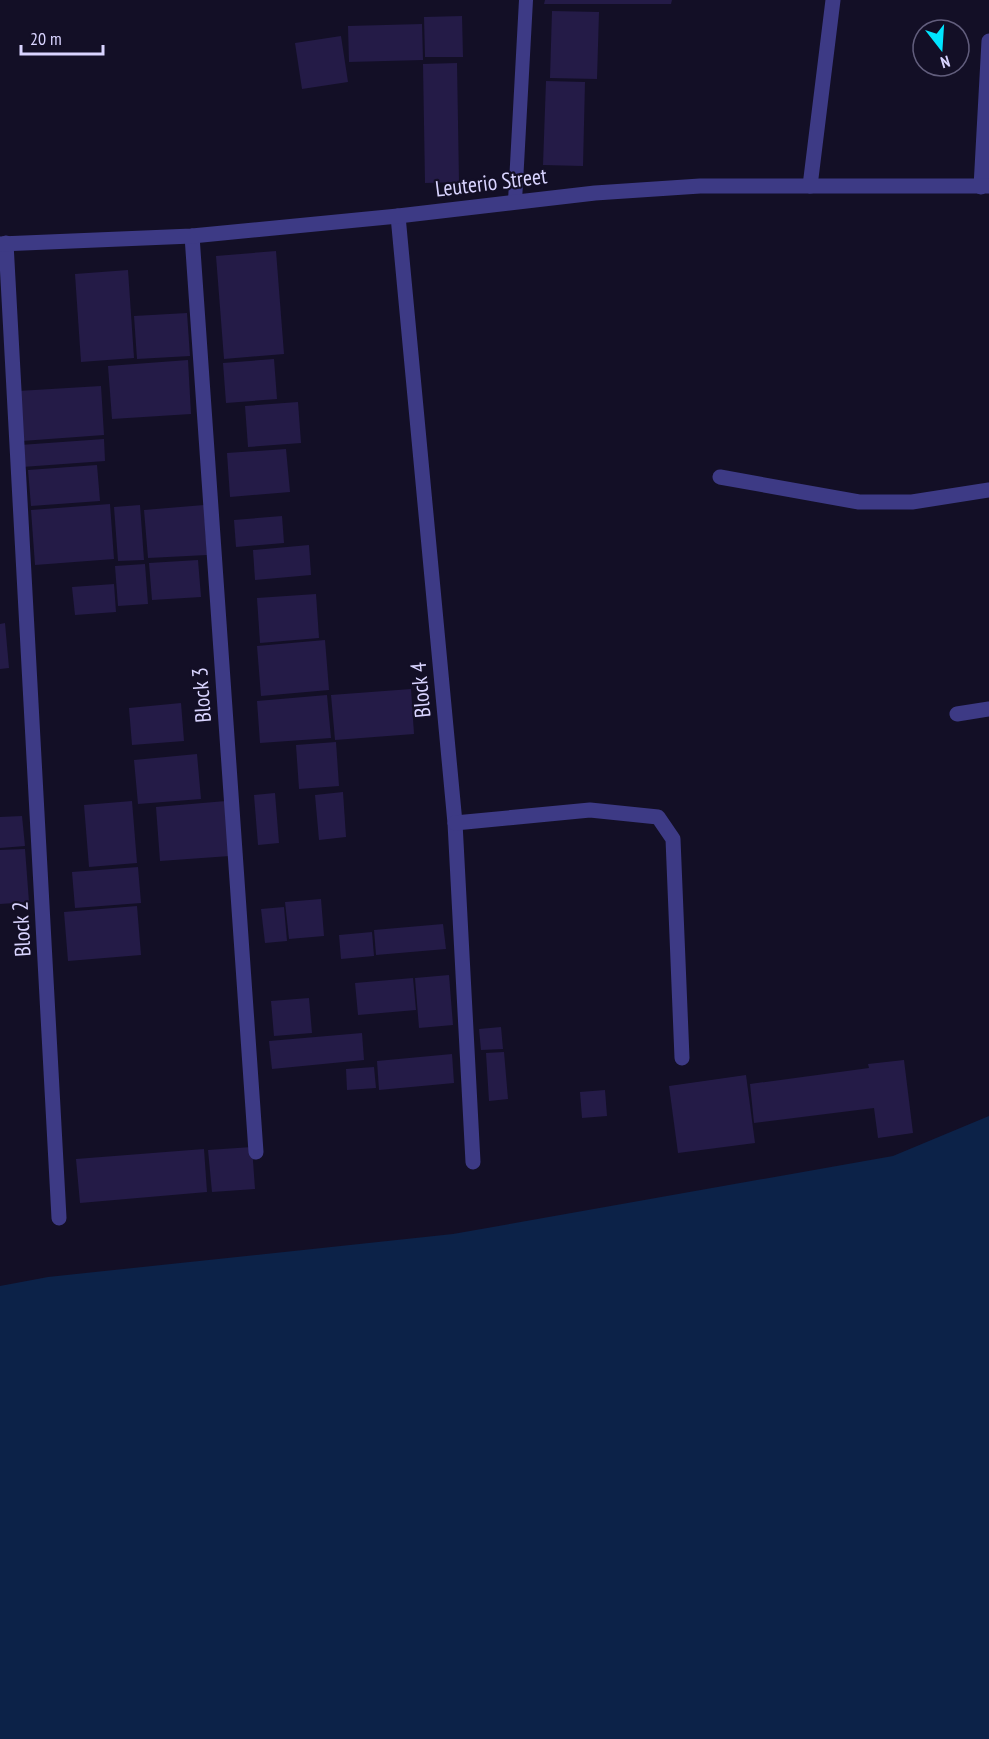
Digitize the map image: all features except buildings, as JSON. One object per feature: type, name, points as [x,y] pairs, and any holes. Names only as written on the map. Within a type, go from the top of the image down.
[{"type":"street","points":[[810,186],[833,0]]},
{"type":"street","points":[[985,186],[989,40]]},
{"type":"street","name":"Leuterio Street","points":[[3,244],[192,236],[398,216],[515,201],[700,186],[985,186]]},
{"type":"street","name":"Block 4","points":[[398,216],[455,823],[473,1162]]},
{"type":"street","name":"Block 3","points":[[192,236],[256,1152]]},
{"type":"street","name":"Block 2","points":[[3,244],[59,1218]]},
{"type":"street","points":[[720,477],[859,502],[912,502],[989,490]]},
{"type":"street","points":[[957,714],[989,709]]},
{"type":"street","points":[[455,823],[590,810],[658,817],[673,839],[682,1058]]},
{"type":"lane","points":[[515,201],[526,0]]},
{"type":"water","points":[[989,1116],[989,1739],[0,1739],[0,1286],[48,1277],[453,1234],[893,1156]]}]
